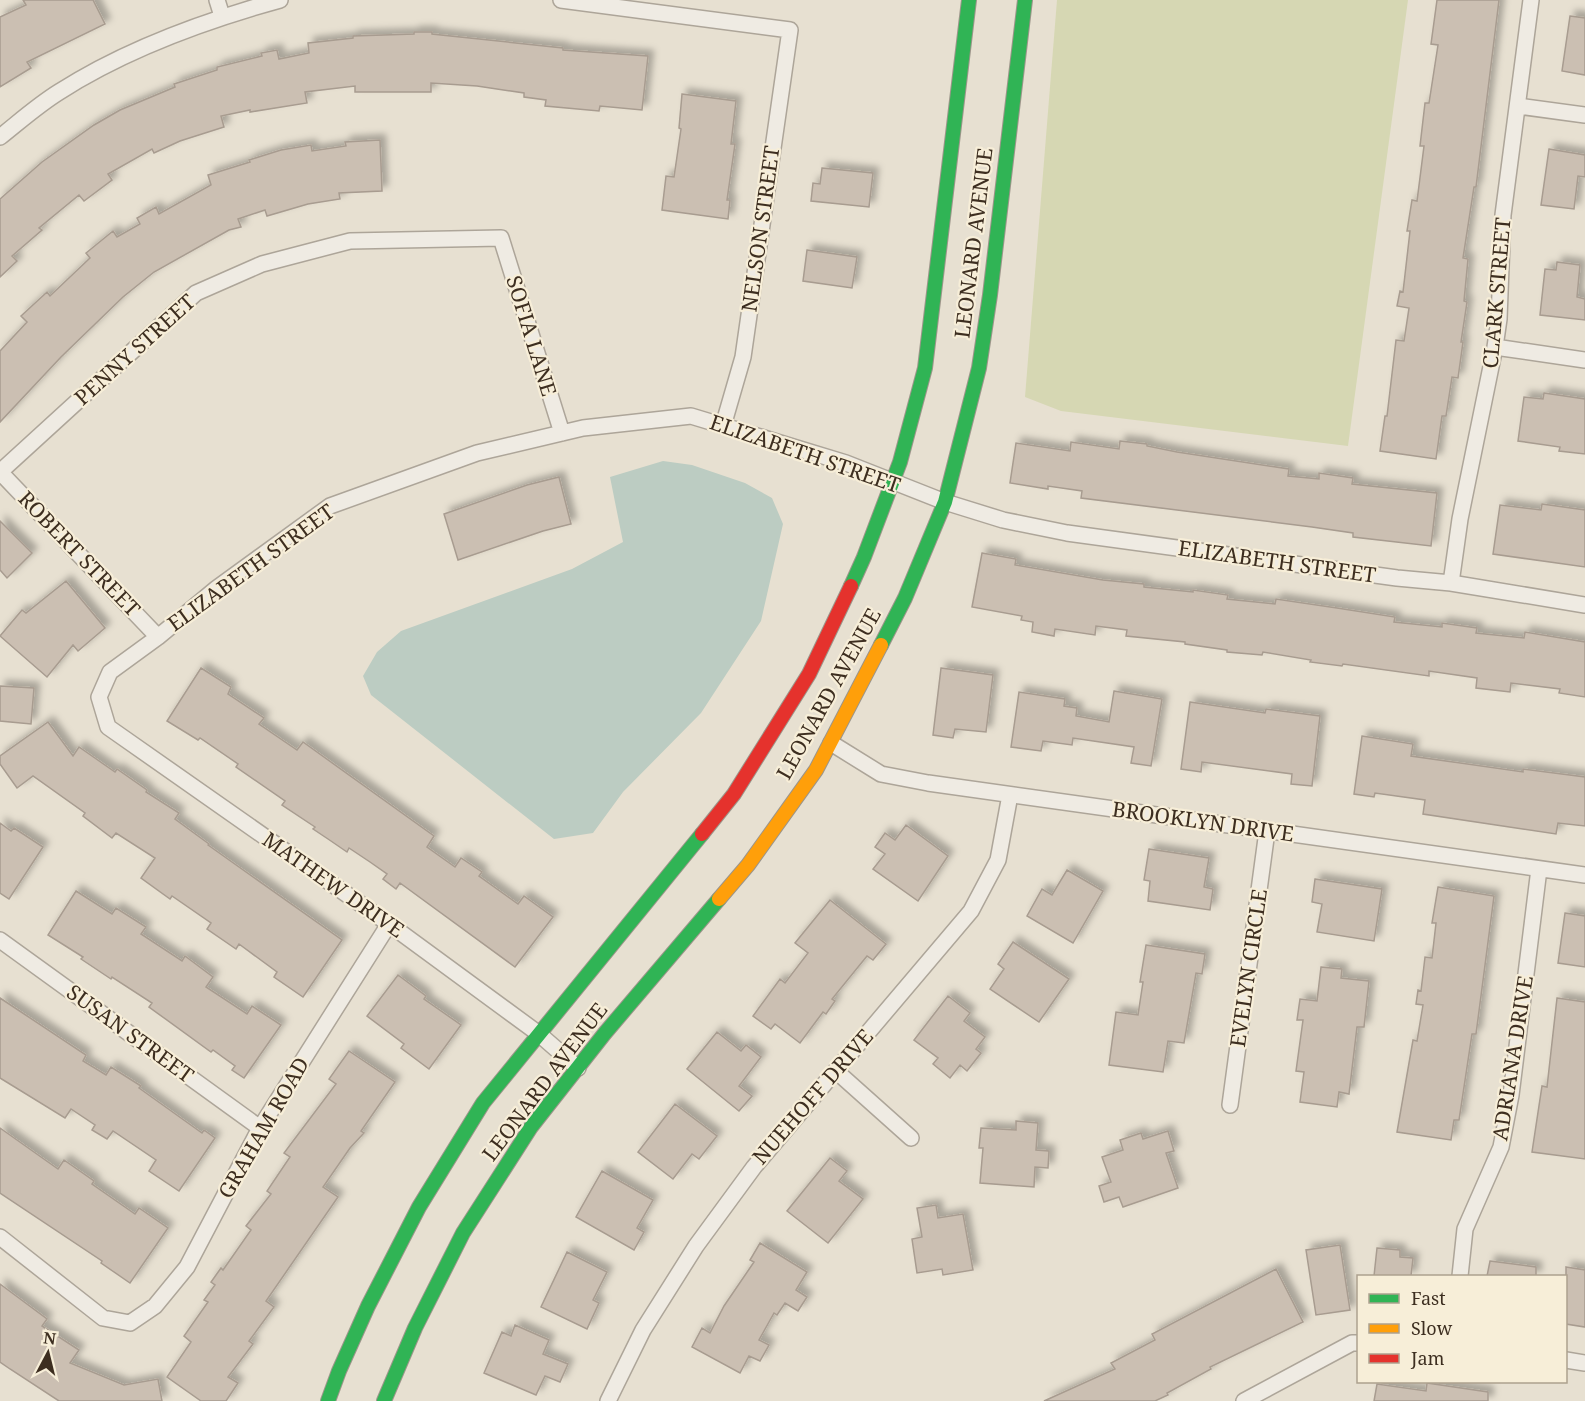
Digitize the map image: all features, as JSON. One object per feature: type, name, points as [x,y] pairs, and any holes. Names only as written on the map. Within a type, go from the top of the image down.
[{"type":"street","points":[[217,0],[222,16]]},
{"type":"street","points":[[0,137],[58,92],[123,57],[222,16],[280,0]]},
{"type":"street","name":"NELSON STREET","points":[[561,0],[790,30],[743,357],[723,426]]},
{"type":"street","name":"LEONARD AVENUE","points":[[328,1401],[368,1306],[418,1207],[483,1103],[734,794],[809,674],[864,557],[900,462],[925,368],[969,0]]},
{"type":"street","name":"LEONARD AVENUE","points":[[384,1401],[415,1328],[463,1233],[531,1127],[605,1033],[748,865],[816,770],[905,598],[945,502],[979,368],[992,283],[1025,0]]},
{"type":"street","name":"CLARK STREET","points":[[1451,583],[1466,487],[1495,347],[1503,215],[1531,0]]},
{"type":"street","points":[[1518,106],[1585,115]]},
{"type":"street","name":"SOFIA LANE","points":[[501,238],[562,433]]},
{"type":"street","name":"PENNY STREET","points":[[0,472],[196,293],[262,264],[350,241],[501,238]]},
{"type":"street","points":[[1495,347],[1585,360]]},
{"type":"street","name":"ELIZABETH STREET","points":[[99,698],[110,672],[158,637],[217,588],[330,506],[477,453],[583,428],[691,416],[846,463],[945,502],[1003,520],[1066,533],[1397,578],[1451,583],[1585,605]]},
{"type":"street","name":"ROBERT STREET","points":[[0,472],[158,637]]},
{"type":"street","name":"MATHEW DRIVE","points":[[99,698],[108,727],[388,924],[539,1034],[578,1068]]},
{"type":"street","name":"BROOKLYN DRIVE","points":[[831,743],[881,774],[928,783],[1585,875]]},
{"type":"street","name":"NUEHOFF DRIVE","points":[[608,1401],[643,1330],[696,1246],[754,1167],[971,911],[998,860],[1010,795]]},
{"type":"street","name":"EVELYN CIRCLE","points":[[1230,1105],[1267,831]]},
{"type":"street","name":"ADRIANA DRIVE","points":[[1460,1275],[1465,1229],[1501,1147],[1511,1095],[1539,868]]},
{"type":"street","name":"GRAHAM ROAD","points":[[0,1237],[103,1318],[130,1323],[155,1306],[188,1268],[260,1128],[388,924]]},
{"type":"street","name":"SUSAN STREET","points":[[0,940],[260,1128]]},
{"type":"street","points":[[836,1071],[911,1138]]},
{"type":"street","points":[[1244,1401],[1352,1343],[1357,1343]]},
{"type":"street","points":[[1567,1360],[1585,1363]]},
{"type":"green space","points":[[1057,0],[1408,0],[1348,446],[1061,411],[1025,397]]},
{"type":"shaded area","points":[[663,461],[692,465],[745,483],[772,498],[783,524],[761,621],[701,713],[623,792],[593,833],[554,839],[371,695],[363,676],[377,652],[401,631],[572,569],[623,542],[610,477]]},
{"type":"building","points":[[23,0],[93,0],[105,24],[27,62],[31,68],[0,87],[0,17],[26,5]]},
{"type":"building","points":[[1437,0],[1499,0],[1476,187],[1474,187],[1463,258],[1468,259],[1464,301],[1467,302],[1461,342],[1463,342],[1458,378],[1452,377],[1446,416],[1442,416],[1436,459],[1380,451],[1385,416],[1387,416],[1396,340],[1404,341],[1409,308],[1397,306],[1400,291],[1403,292],[1410,231],[1407,231],[1412,200],[1417,201],[1424,146],[1420,146],[1425,103],[1429,103],[1438,45],[1431,44]]},
{"type":"building","points":[[1570,16],[1585,18],[1585,75],[1562,71]]},
{"type":"building","points":[[414,32],[432,32],[432,34],[563,48],[563,50],[648,56],[642,110],[600,106],[599,111],[545,106],[546,100],[524,97],[524,93],[477,86],[431,83],[431,92],[355,92],[355,86],[305,92],[307,103],[221,116],[224,127],[180,141],[154,153],[152,149],[108,174],[112,180],[84,201],[79,195],[39,228],[42,230],[12,256],[17,261],[0,277],[0,199],[42,162],[94,125],[120,110],[175,87],[174,84],[217,70],[217,67],[262,56],[261,53],[277,50],[279,59],[309,53],[308,43],[353,38],[353,36],[414,34]]},
{"type":"building","points":[[682,94],[736,101],[731,144],[735,144],[727,200],[730,200],[728,219],[662,210],[666,176],[674,177],[681,129],[679,128]]},
{"type":"building","points":[[380,140],[382,191],[339,193],[340,199],[308,204],[267,216],[265,210],[238,219],[241,227],[229,230],[154,272],[123,297],[61,357],[0,422],[0,351],[27,322],[21,316],[47,292],[50,296],[90,258],[86,253],[113,231],[117,237],[140,224],[137,218],[156,207],[159,214],[211,185],[208,175],[250,162],[249,160],[281,150],[311,145],[312,151],[346,146],[345,142]]},
{"type":"building","points":[[1549,149],[1585,155],[1585,177],[1578,176],[1574,209],[1541,205]]},
{"type":"building","points":[[822,168],[873,173],[869,207],[811,201],[813,183],[820,184]]},
{"type":"building","points":[[807,250],[857,257],[852,288],[803,281]]},
{"type":"building","points":[[1557,262],[1580,265],[1577,297],[1585,299],[1585,320],[1540,315],[1545,269],[1556,270]]},
{"type":"building","points":[[1544,393],[1585,399],[1585,454],[1559,451],[1560,447],[1518,441],[1524,397],[1543,399]]},
{"type":"building","points":[[1120,441],[1289,469],[1288,476],[1319,479],[1319,473],[1353,478],[1352,484],[1437,493],[1431,546],[1353,537],[1353,533],[1312,527],[1081,498],[1082,491],[1010,483],[1016,443],[1070,451],[1071,442],[1119,449]]},
{"type":"building","points":[[559,477],[571,524],[543,531],[458,560],[444,514],[527,485]]},
{"type":"building","points":[[1542,504],[1585,510],[1585,567],[1493,554],[1500,505],[1541,510]]},
{"type":"building","points":[[0,521],[32,553],[7,578],[0,570]]},
{"type":"building","points":[[982,553],[1016,559],[1015,565],[1103,580],[1144,584],[1144,587],[1193,592],[1193,590],[1228,595],[1227,599],[1275,604],[1276,599],[1395,617],[1394,622],[1442,627],[1442,623],[1477,628],[1476,633],[1524,638],[1525,632],[1585,642],[1585,697],[1559,693],[1560,689],[1511,683],[1510,692],[1476,688],[1477,678],[1429,671],[1429,676],[1343,664],[1342,666],[1310,662],[1311,660],[1263,652],[1262,655],[1227,652],[1227,650],[1185,644],[1185,642],[1126,636],[1127,630],[1096,626],[1095,635],[1055,629],[1054,636],[1032,632],[1033,622],[1021,620],[1022,616],[972,607]]},
{"type":"building","points":[[66,581],[105,628],[78,651],[73,645],[47,677],[0,636],[22,610],[26,613]]},
{"type":"building","points":[[201,668],[231,687],[228,694],[264,718],[259,724],[297,750],[303,742],[434,836],[427,847],[455,867],[461,858],[482,872],[479,876],[518,904],[524,896],[553,917],[515,967],[400,883],[396,889],[383,879],[387,874],[370,862],[349,848],[347,852],[313,829],[315,827],[282,805],[285,801],[236,767],[238,764],[200,738],[198,740],[167,721]]},
{"type":"building","points":[[941,668],[993,675],[986,732],[955,729],[953,738],[933,735]]},
{"type":"building","points":[[0,686],[34,688],[31,724],[0,721]]},
{"type":"building","points":[[1114,691],[1162,699],[1151,766],[1131,763],[1134,747],[1073,738],[1072,745],[1043,741],[1041,751],[1011,747],[1019,692],[1065,699],[1064,706],[1077,708],[1076,716],[1109,722]]},
{"type":"building","points":[[1190,702],[1265,713],[1266,709],[1320,716],[1312,786],[1291,784],[1292,774],[1202,762],[1201,772],[1181,769]]},
{"type":"building","points":[[48,722],[73,756],[79,747],[115,772],[117,769],[147,790],[146,792],[179,813],[175,819],[208,845],[342,940],[303,997],[274,977],[277,972],[239,944],[236,949],[207,929],[211,923],[172,896],[170,899],[141,878],[155,858],[116,833],[112,838],[83,816],[85,813],[33,776],[17,788],[0,764],[0,756]]},
{"type":"building","points":[[1362,736],[1413,744],[1411,756],[1523,772],[1523,769],[1585,777],[1585,826],[1558,823],[1556,834],[1423,814],[1425,800],[1375,793],[1374,797],[1354,794]]},
{"type":"building","points":[[0,823],[11,831],[14,828],[43,847],[9,899],[0,893]]},
{"type":"building","points":[[906,825],[948,856],[918,901],[873,869],[885,854],[875,847],[885,833],[895,840]]},
{"type":"building","points":[[1149,849],[1209,858],[1204,887],[1213,889],[1210,910],[1148,901],[1150,881],[1144,880]]},
{"type":"building","points":[[1067,870],[1103,891],[1073,943],[1027,916],[1042,889],[1052,895]]},
{"type":"building","points":[[1315,879],[1382,889],[1374,941],[1317,932],[1322,904],[1312,902]]},
{"type":"building","points":[[1438,887],[1494,896],[1476,1034],[1472,1034],[1459,1120],[1454,1120],[1451,1140],[1397,1132],[1413,1040],[1417,1041],[1423,1005],[1416,1004],[1418,990],[1421,991],[1425,957],[1432,958],[1436,923],[1432,923]]},
{"type":"building","points":[[76,891],[112,914],[116,908],[146,927],[141,934],[182,961],[185,956],[213,977],[206,987],[247,1014],[252,1006],[281,1025],[244,1078],[232,1070],[235,1066],[213,1050],[211,1052],[149,1007],[152,1003],[112,977],[111,979],[81,959],[83,957],[48,935]]},
{"type":"building","points":[[830,900],[886,944],[873,960],[867,956],[832,999],[835,1001],[826,1014],[823,1012],[800,1043],[775,1024],[771,1029],[753,1016],[780,979],[785,983],[808,953],[795,943]]},
{"type":"building","points":[[1565,913],[1585,916],[1585,967],[1558,963]]},
{"type":"building","points":[[1013,942],[1069,979],[1039,1022],[990,989],[1004,969],[998,964]]},
{"type":"building","points":[[1146,945],[1205,954],[1202,974],[1196,973],[1184,1043],[1168,1041],[1163,1072],[1109,1065],[1116,1012],[1138,1015]]},
{"type":"building","points":[[1321,967],[1342,969],[1341,978],[1369,981],[1364,1027],[1357,1027],[1349,1094],[1339,1092],[1337,1107],[1300,1102],[1304,1072],[1296,1071],[1303,1020],[1297,1020],[1300,999],[1317,1001]]},
{"type":"building","points":[[398,975],[426,996],[424,999],[461,1025],[429,1069],[401,1048],[404,1044],[367,1016]]},
{"type":"building","points":[[948,996],[970,1013],[964,1021],[985,1037],[976,1049],[981,1053],[967,1071],[960,1065],[950,1078],[933,1064],[938,1058],[914,1040]]},
{"type":"building","points":[[0,998],[86,1055],[83,1061],[106,1075],[111,1067],[141,1086],[139,1088],[202,1133],[204,1130],[215,1138],[179,1191],[149,1171],[156,1160],[113,1131],[107,1139],[92,1130],[95,1125],[71,1109],[65,1118],[0,1078]]},
{"type":"building","points":[[1557,998],[1585,1002],[1585,1159],[1532,1152],[1542,1086],[1547,1087]]},
{"type":"building","points":[[717,1032],[741,1051],[746,1045],[761,1057],[739,1086],[752,1096],[739,1111],[687,1069]]},
{"type":"building","points":[[349,1051],[395,1082],[361,1131],[364,1133],[350,1148],[323,1187],[338,1197],[266,1301],[274,1307],[249,1341],[253,1344],[228,1377],[238,1383],[226,1401],[201,1401],[167,1377],[191,1342],[184,1336],[208,1302],[204,1300],[215,1285],[211,1282],[221,1268],[223,1270],[251,1230],[246,1226],[271,1194],[267,1191],[290,1157],[284,1153],[336,1084],[329,1079]]},
{"type":"building","points":[[675,1104],[717,1136],[699,1159],[692,1154],[673,1179],[638,1152]]},
{"type":"building","points":[[1016,1121],[1038,1123],[1036,1150],[1049,1151],[1048,1168],[1035,1167],[1034,1187],[980,1183],[983,1148],[979,1148],[981,1128],[1016,1130]]},
{"type":"building","points":[[0,1128],[58,1169],[64,1160],[94,1181],[92,1184],[135,1214],[139,1208],[168,1228],[130,1283],[101,1263],[102,1261],[0,1193]]},
{"type":"building","points":[[1168,1131],[1174,1151],[1166,1153],[1178,1188],[1123,1207],[1119,1197],[1104,1202],[1099,1186],[1111,1182],[1102,1157],[1123,1150],[1120,1140],[1141,1133],[1143,1139]]},
{"type":"building","points":[[830,1158],[847,1171],[839,1181],[863,1199],[828,1243],[787,1211]]},
{"type":"building","points":[[602,1171],[653,1200],[637,1228],[644,1232],[634,1250],[576,1217]]},
{"type":"building","points":[[936,1205],[938,1218],[963,1214],[973,1270],[943,1275],[942,1269],[917,1273],[912,1239],[922,1237],[917,1208]]},
{"type":"building","points":[[760,1243],[807,1272],[796,1290],[807,1297],[798,1311],[785,1303],[777,1315],[774,1313],[759,1340],[769,1345],[760,1361],[749,1356],[740,1373],[692,1347],[702,1328],[710,1333],[724,1306],[754,1262],[750,1260]]},
{"type":"building","points":[[1340,1245],[1350,1310],[1316,1315],[1306,1250]]},
{"type":"building","points":[[1377,1248],[1400,1250],[1400,1257],[1413,1258],[1411,1275],[1374,1275]]},
{"type":"building","points":[[567,1252],[607,1272],[593,1300],[599,1303],[587,1329],[541,1307]]},
{"type":"building","points":[[1490,1261],[1536,1267],[1536,1275],[1487,1275]]},
{"type":"building","points":[[1566,1267],[1585,1270],[1585,1327],[1567,1324]]},
{"type":"building","points":[[1276,1269],[1303,1322],[1210,1367],[1211,1369],[1155,1401],[1044,1401],[1115,1369],[1111,1363],[1155,1340],[1152,1334]]},
{"type":"building","points":[[0,1284],[47,1319],[42,1326],[79,1350],[70,1363],[124,1385],[158,1379],[162,1401],[59,1401],[0,1362]]},
{"type":"building","points":[[515,1325],[549,1340],[543,1354],[568,1364],[560,1382],[545,1376],[536,1395],[484,1373],[502,1332],[511,1336]]},
{"type":"building","points":[[1427,1383],[1488,1392],[1488,1401],[1374,1401],[1377,1384],[1426,1391]]},
{"type":"traffic: fast","points":[[851,586],[900,462],[925,368],[969,0]]},
{"type":"traffic: fast","points":[[881,645],[905,598],[945,502],[979,368],[990,295],[1025,0]]},
{"type":"traffic: fast","points":[[328,1401],[368,1306],[419,1207],[483,1103],[702,834]]},
{"type":"traffic: fast","points":[[384,1401],[415,1328],[463,1233],[531,1127],[605,1033],[719,899]]},
{"type":"traffic: slow","points":[[719,899],[748,865],[816,770],[881,645]]},
{"type":"traffic: jam","points":[[702,834],[734,794],[809,674],[851,586]]}]
